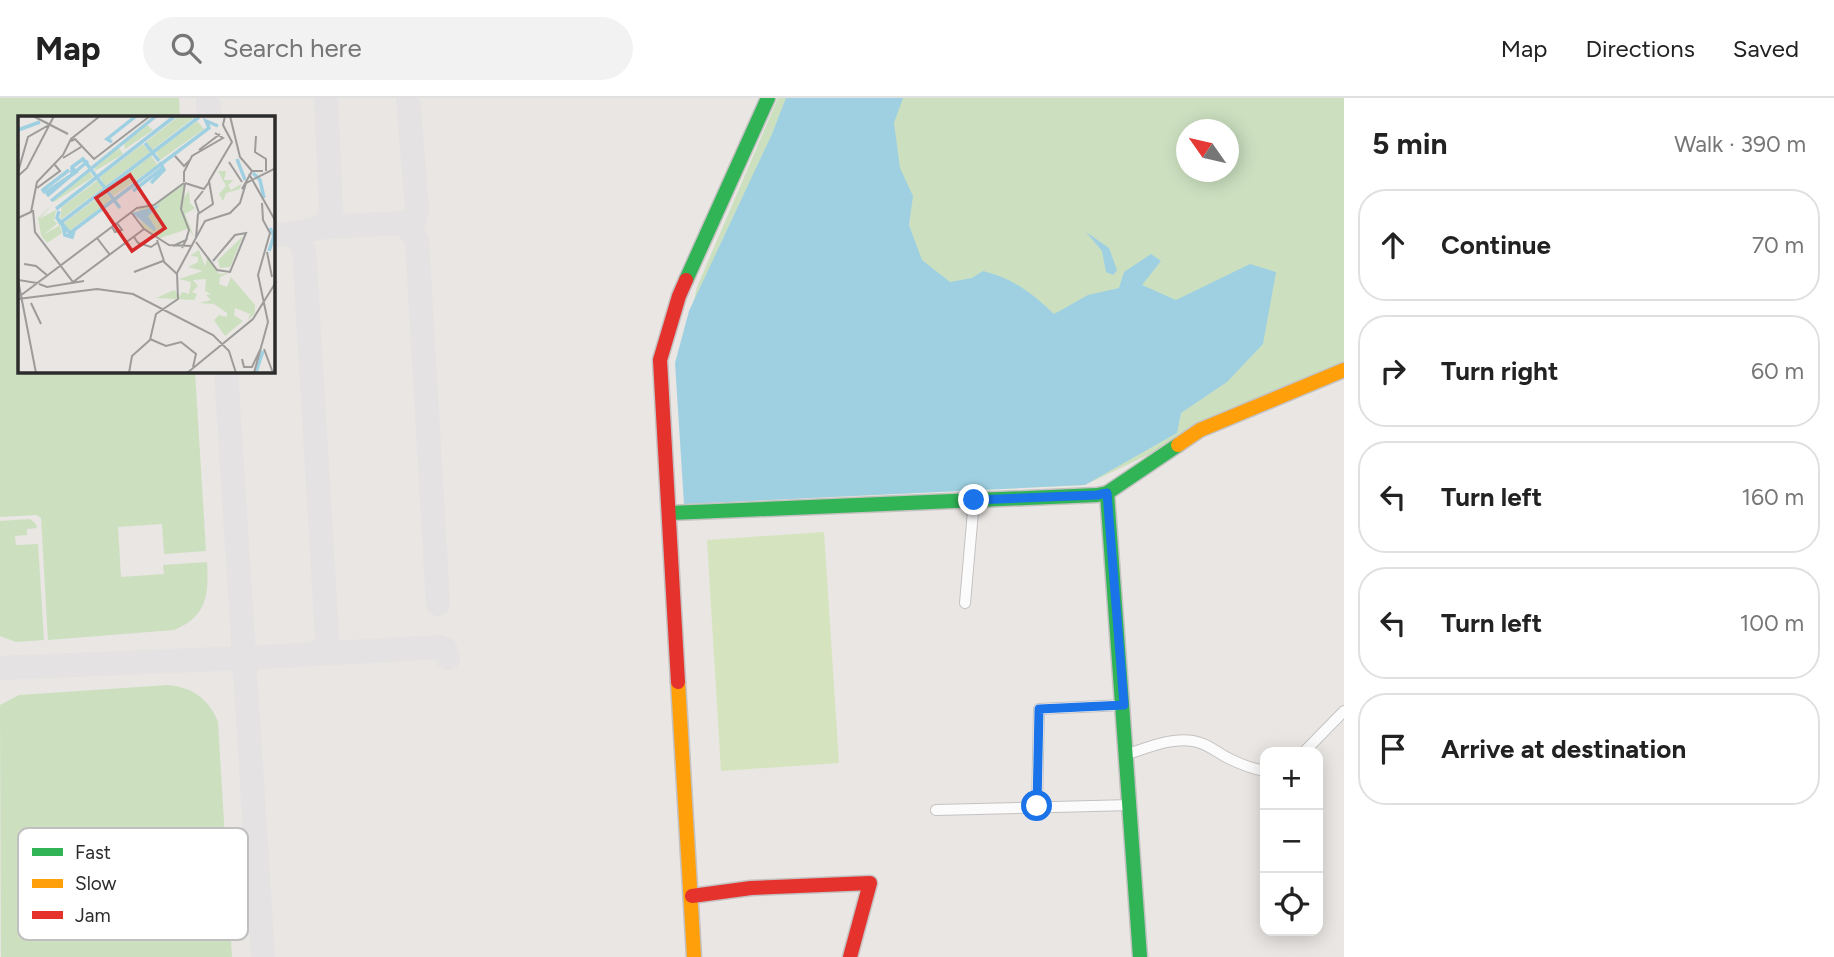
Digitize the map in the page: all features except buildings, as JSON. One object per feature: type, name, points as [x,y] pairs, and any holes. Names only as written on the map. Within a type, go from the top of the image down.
[{"type":"street","points":[[694,957],[660,360],[664,338],[679,296],[768,98]]},
{"type":"street","points":[[670,513],[1107,493],[1200,430],[1344,370]]},
{"type":"street","points":[[1107,493],[1128,754],[1139,957]]},
{"type":"street","points":[[965,603],[974,500]]},
{"type":"street","points":[[1037,806],[1039,709],[1124,705]]},
{"type":"street","points":[[1309,747],[1344,711]]},
{"type":"street","points":[[1128,754],[1176,741],[1191,740],[1203,743],[1227,758],[1260,771]]},
{"type":"street","points":[[936,810],[1131,805]]},
{"type":"street","points":[[692,896],[751,888],[870,883],[850,957]]},
{"type":"green space","points":[[0,98],[179,98],[180,116],[18,116],[18,373],[195,373],[206,551],[164,554],[162,524],[118,527],[121,577],[164,574],[163,565],[207,562],[204,603],[193,618],[174,630],[48,640],[41,518],[37,515],[0,517]]},
{"type":"green space","points":[[778,98],[1344,98],[1344,374],[1338,364],[1085,485],[684,504],[684,344],[697,287]]},
{"type":"green space","points":[[30,519],[37,528],[27,529],[27,535],[15,536],[16,545],[38,544],[44,640],[16,642],[0,636],[0,521]]},
{"type":"green space","points":[[824,532],[839,763],[721,771],[707,540]]},
{"type":"green space","points":[[168,685],[185,688],[199,696],[210,707],[218,722],[224,828],[18,828],[18,940],[231,940],[232,957],[1,957],[0,705],[19,695]]},
{"type":"water","points":[[786,98],[903,98],[894,123],[900,168],[913,196],[909,225],[922,260],[950,282],[972,278],[983,271],[994,274],[1022,288],[1054,314],[1088,295],[1119,288],[1124,272],[1151,254],[1161,261],[1142,285],[1176,300],[1250,264],[1276,272],[1263,344],[1227,382],[1181,413],[1177,433],[1085,485],[684,504],[675,363],[689,311],[772,134]]},
{"type":"water","points":[[1086,232],[1109,248],[1117,270],[1113,275],[1106,272],[1102,251]]},
{"type":"taxiway","points":[[208,98],[209,116]]},
{"type":"taxiway","points":[[325,227],[331,210],[326,98]]},
{"type":"taxiway","points":[[404,223],[415,220],[417,209],[408,98]]},
{"type":"taxiway","points":[[275,235],[325,227],[404,223],[417,240],[438,604]]},
{"type":"taxiway","points":[[290,234],[301,242],[305,264],[327,637],[327,644],[318,654]]},
{"type":"taxiway","points":[[226,373],[263,957]]},
{"type":"taxiway","points":[[0,668],[440,647],[445,649],[448,658]]},
{"type":"traffic: fast","points":[[686,280],[768,98]]},
{"type":"traffic: fast","points":[[670,513],[1097,495],[1107,493],[1178,445]]},
{"type":"traffic: fast","points":[[1107,493],[1140,957]]},
{"type":"traffic: slow","points":[[1178,445],[1200,430],[1344,370]]},
{"type":"traffic: slow","points":[[678,682],[694,957]]},
{"type":"traffic: jam","points":[[678,682],[660,360],[686,280]]},
{"type":"traffic: jam","points":[[692,896],[751,888],[870,883],[850,957]]},
{"type":"route","points":[[974,500],[1107,493],[1124,705],[1039,709],[1037,806]]}]
